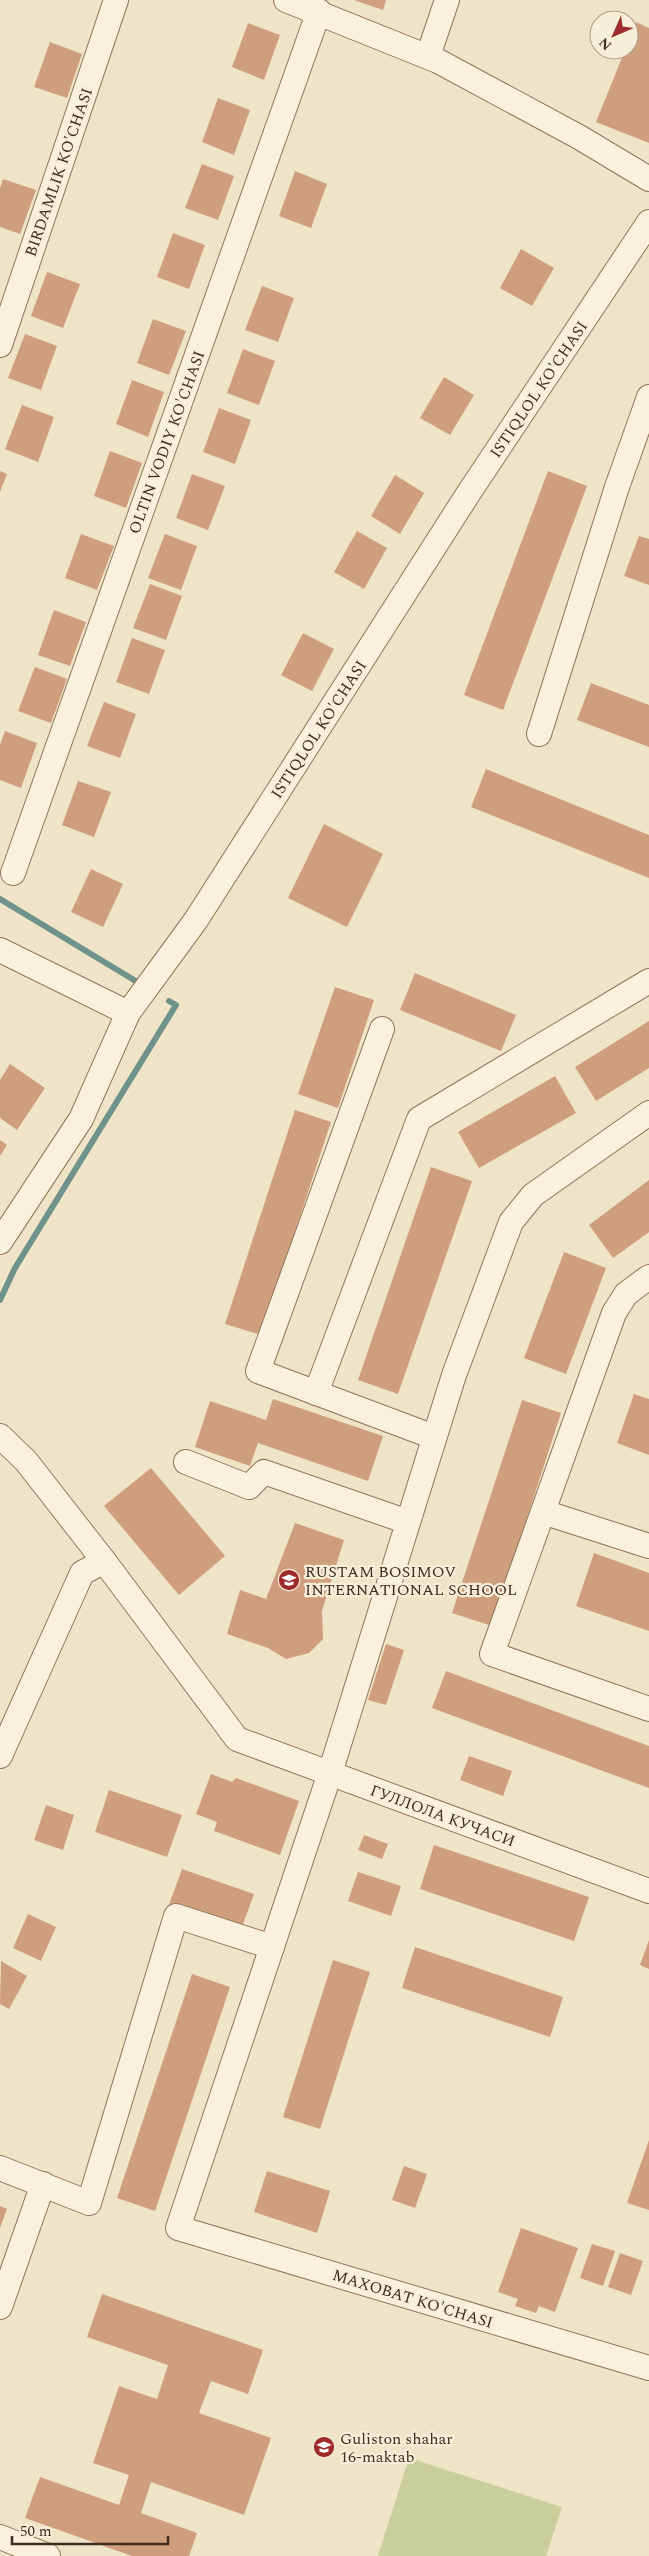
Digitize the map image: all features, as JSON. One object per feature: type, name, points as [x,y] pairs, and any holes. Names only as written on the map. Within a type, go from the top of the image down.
[{"type":"street","name":"BIRDAMLIK KO'CHASI","points":[[0,345],[116,0]]},
{"type":"street","points":[[286,0],[428,56],[578,137],[649,179]]},
{"type":"street","points":[[428,56],[447,0]]},
{"type":"street","name":"OLTIN VODIY KO'CHASI","points":[[13,873],[319,12]]},
{"type":"street","name":"ISTIQLOL KO'CHASI","points":[[0,1242],[81,1119],[128,1013],[196,920],[468,494],[649,222]]},
{"type":"street","points":[[539,734],[617,487],[649,397]]},
{"type":"street","points":[[0,950],[128,1013]]},
{"type":"street","points":[[316,1393],[419,1119],[649,980]]},
{"type":"street","points":[[382,1029],[258,1371],[434,1437]]},
{"type":"street","points":[[0,2168],[89,2203],[176,1916],[272,1947],[330,1773],[454,1375],[511,1222],[532,1195],[649,1113]]},
{"type":"street","points":[[649,1277],[626,1294],[614,1313],[492,1654],[649,1709]]},
{"type":"street","points":[[0,1436],[26,1461],[104,1561],[82,1573],[0,1756]]},
{"type":"street","points":[[186,1462],[249,1487],[264,1472],[408,1522]]},
{"type":"street","points":[[543,1512],[649,1546]]},
{"type":"street","name":"ГУЛЛОЛА КУЧАСИ","points":[[104,1561],[237,1739],[649,1891]]},
{"type":"street","name":"MAXOBAT KO'CHASI","points":[[272,1947],[178,2228],[649,2368]]},
{"type":"street","points":[[0,2307],[43,2184]]},
{"type":"street","points":[[0,2537],[48,2556]]},
{"type":"green space","points":[[409,2458],[562,2507],[546,2556],[378,2556]]},
{"type":"building","points":[[354,0],[386,0],[383,10]]},
{"type":"building","points":[[248,23],[280,35],[264,80],[232,67]]},
{"type":"building","points":[[639,23],[649,28],[649,143],[596,122],[621,60],[639,60]]},
{"type":"building","points":[[50,42],[82,54],[67,98],[34,87]]},
{"type":"building","points":[[218,98],[250,110],[234,155],[202,142]]},
{"type":"building","points":[[202,164],[234,176],[218,220],[185,208]]},
{"type":"building","points":[[295,171],[327,184],[311,228],[279,216]]},
{"type":"building","points":[[3,179],[36,190],[20,234],[0,227],[0,188]]},
{"type":"building","points":[[173,233],[205,245],[189,289],[157,277]]},
{"type":"building","points":[[521,249],[554,268],[532,306],[500,288]]},
{"type":"building","points":[[47,272],[80,284],[63,328],[31,316]]},
{"type":"building","points":[[262,286],[294,298],[278,342],[245,330]]},
{"type":"building","points":[[153,319],[186,331],[169,375],[137,363]]},
{"type":"building","points":[[25,334],[57,346],[41,390],[8,378]]},
{"type":"building","points":[[243,349],[275,361],[259,405],[227,393]]},
{"type":"building","points":[[444,377],[474,395],[450,435],[420,418]]},
{"type":"building","points":[[132,380],[164,392],[148,437],[116,424]]},
{"type":"building","points":[[22,405],[54,417],[38,462],[5,449]]},
{"type":"building","points":[[219,408],[251,420],[235,464],[203,452]]},
{"type":"building","points":[[110,451],[142,463],[126,508],[94,496]]},
{"type":"building","points":[[0,471],[7,474],[0,492]]},
{"type":"building","points":[[548,471],[587,486],[503,710],[464,695]]},
{"type":"building","points":[[192,474],[225,486],[208,530],[176,518]]},
{"type":"building","points":[[395,475],[424,493],[400,534],[371,516]]},
{"type":"building","points":[[357,531],[387,548],[364,589],[334,572]]},
{"type":"building","points":[[81,534],[114,546],[97,590],[65,578]]},
{"type":"building","points":[[165,534],[197,546],[181,590],[148,578]]},
{"type":"building","points":[[639,536],[649,539],[649,585],[624,576]]},
{"type":"building","points":[[150,584],[182,596],[166,640],[133,628]]},
{"type":"building","points":[[54,610],[86,622],[70,666],[38,655]]},
{"type":"building","points":[[303,633],[334,649],[312,691],[281,675]]},
{"type":"building","points":[[132,638],[165,650],[149,694],[116,682]]},
{"type":"building","points":[[35,667],[67,679],[51,723],[18,711]]},
{"type":"building","points":[[591,683],[649,705],[649,747],[577,720]]},
{"type":"building","points":[[104,702],[136,714],[120,758],[87,746]]},
{"type":"building","points":[[5,731],[37,743],[21,788],[0,780],[0,745]]},
{"type":"building","points":[[486,769],[649,835],[649,878],[471,807]]},
{"type":"building","points":[[78,781],[111,792],[94,837],[62,825]]},
{"type":"building","points":[[324,824],[383,854],[347,927],[288,898]]},
{"type":"building","points":[[91,869],[123,884],[103,927],[71,912]]},
{"type":"building","points":[[415,973],[516,1015],[501,1051],[400,1010]]},
{"type":"building","points":[[335,987],[374,1000],[338,1108],[298,1094]]},
{"type":"building","points":[[649,1021],[649,1068],[596,1101],[575,1067]]},
{"type":"building","points":[[10,1064],[45,1088],[17,1130],[0,1118],[0,1080]]},
{"type":"building","points":[[555,1076],[576,1113],[479,1168],[458,1132]]},
{"type":"building","points":[[295,1110],[331,1122],[261,1335],[225,1324]]},
{"type":"building","points":[[0,1140],[7,1145],[0,1156]]},
{"type":"building","points":[[431,1167],[472,1181],[398,1394],[358,1380]]},
{"type":"building","points":[[649,1180],[649,1232],[613,1258],[589,1225]]},
{"type":"building","points":[[564,1252],[606,1268],[566,1374],[524,1358]]},
{"type":"building","points":[[634,1394],[649,1399],[649,1455],[617,1443]]},
{"type":"building","points":[[273,1399],[383,1436],[368,1481],[258,1443],[250,1466],[195,1447],[210,1401],[266,1420]]},
{"type":"building","points":[[522,1400],[561,1413],[492,1626],[452,1613]]},
{"type":"building","points":[[151,1468],[225,1556],[179,1595],[104,1506]]},
{"type":"building","points":[[295,1523],[344,1540],[322,1611],[323,1639],[309,1653],[286,1659],[268,1648],[227,1634],[240,1590],[266,1599]]},
{"type":"building","points":[[594,1553],[649,1573],[649,1631],[576,1606]]},
{"type":"building","points":[[386,1644],[404,1650],[386,1705],[368,1700]]},
{"type":"building","points":[[446,1671],[649,1746],[649,1788],[432,1708]]},
{"type":"building","points":[[469,1756],[512,1771],[503,1796],[460,1780]]},
{"type":"building","points":[[211,1774],[232,1782],[236,1778],[299,1801],[280,1855],[214,1831],[217,1822],[196,1814]]},
{"type":"building","points":[[109,1790],[182,1815],[167,1857],[95,1832]]},
{"type":"building","points":[[46,1805],[74,1815],[63,1850],[34,1840]]},
{"type":"building","points":[[364,1835],[388,1844],[382,1859],[358,1850]]},
{"type":"building","points":[[434,1845],[589,1897],[574,1941],[420,1889]]},
{"type":"building","points":[[182,1869],[254,1894],[239,1935],[167,1910]]},
{"type":"building","points":[[358,1872],[401,1886],[391,1916],[348,1901]]},
{"type":"building","points":[[28,1914],[56,1927],[41,1961],[13,1948]]},
{"type":"building","points":[[649,1940],[649,1969],[640,1965]]},
{"type":"building","points":[[415,1947],[563,1997],[550,2037],[402,1988]]},
{"type":"building","points":[[333,1960],[370,1972],[320,2129],[283,2117]]},
{"type":"building","points":[[1,1961],[27,1976],[9,2009],[0,2004]]},
{"type":"building","points":[[192,1974],[230,1987],[155,2211],[117,2198]]},
{"type":"building","points":[[649,2140],[649,2210],[627,2203]]},
{"type":"building","points":[[404,2166],[427,2174],[415,2208],[392,2200]]},
{"type":"building","points":[[267,2171],[330,2191],[317,2233],[254,2212]]},
{"type":"building","points":[[0,2206],[7,2209],[0,2228]]},
{"type":"building","points":[[521,2228],[578,2248],[555,2312],[539,2306],[536,2313],[515,2306],[518,2299],[498,2292]]},
{"type":"building","points":[[592,2244],[615,2251],[603,2286],[580,2278]]},
{"type":"building","points":[[620,2253],[643,2261],[631,2295],[608,2287]]},
{"type":"building","points":[[102,2294],[263,2350],[248,2394],[211,2381],[199,2413],[271,2438],[244,2515],[151,2482],[141,2513],[197,2533],[189,2556],[132,2556],[25,2518],[40,2477],[119,2505],[129,2475],[93,2463],[119,2386],[157,2399],[168,2365],[87,2337]]},
{"type":"waterway","points":[[0,899],[139,983]]},
{"type":"waterway","points":[[0,1300],[15,1268],[176,1005],[169,1001]]},
{"type":"place","name":"RUSTAM BOSIMOV INTERNATIONAL SCHOOL","points":[[289,1580]]},
{"type":"place","name":"Guliston shahar 16-maktab","points":[[324,2447]]}]
